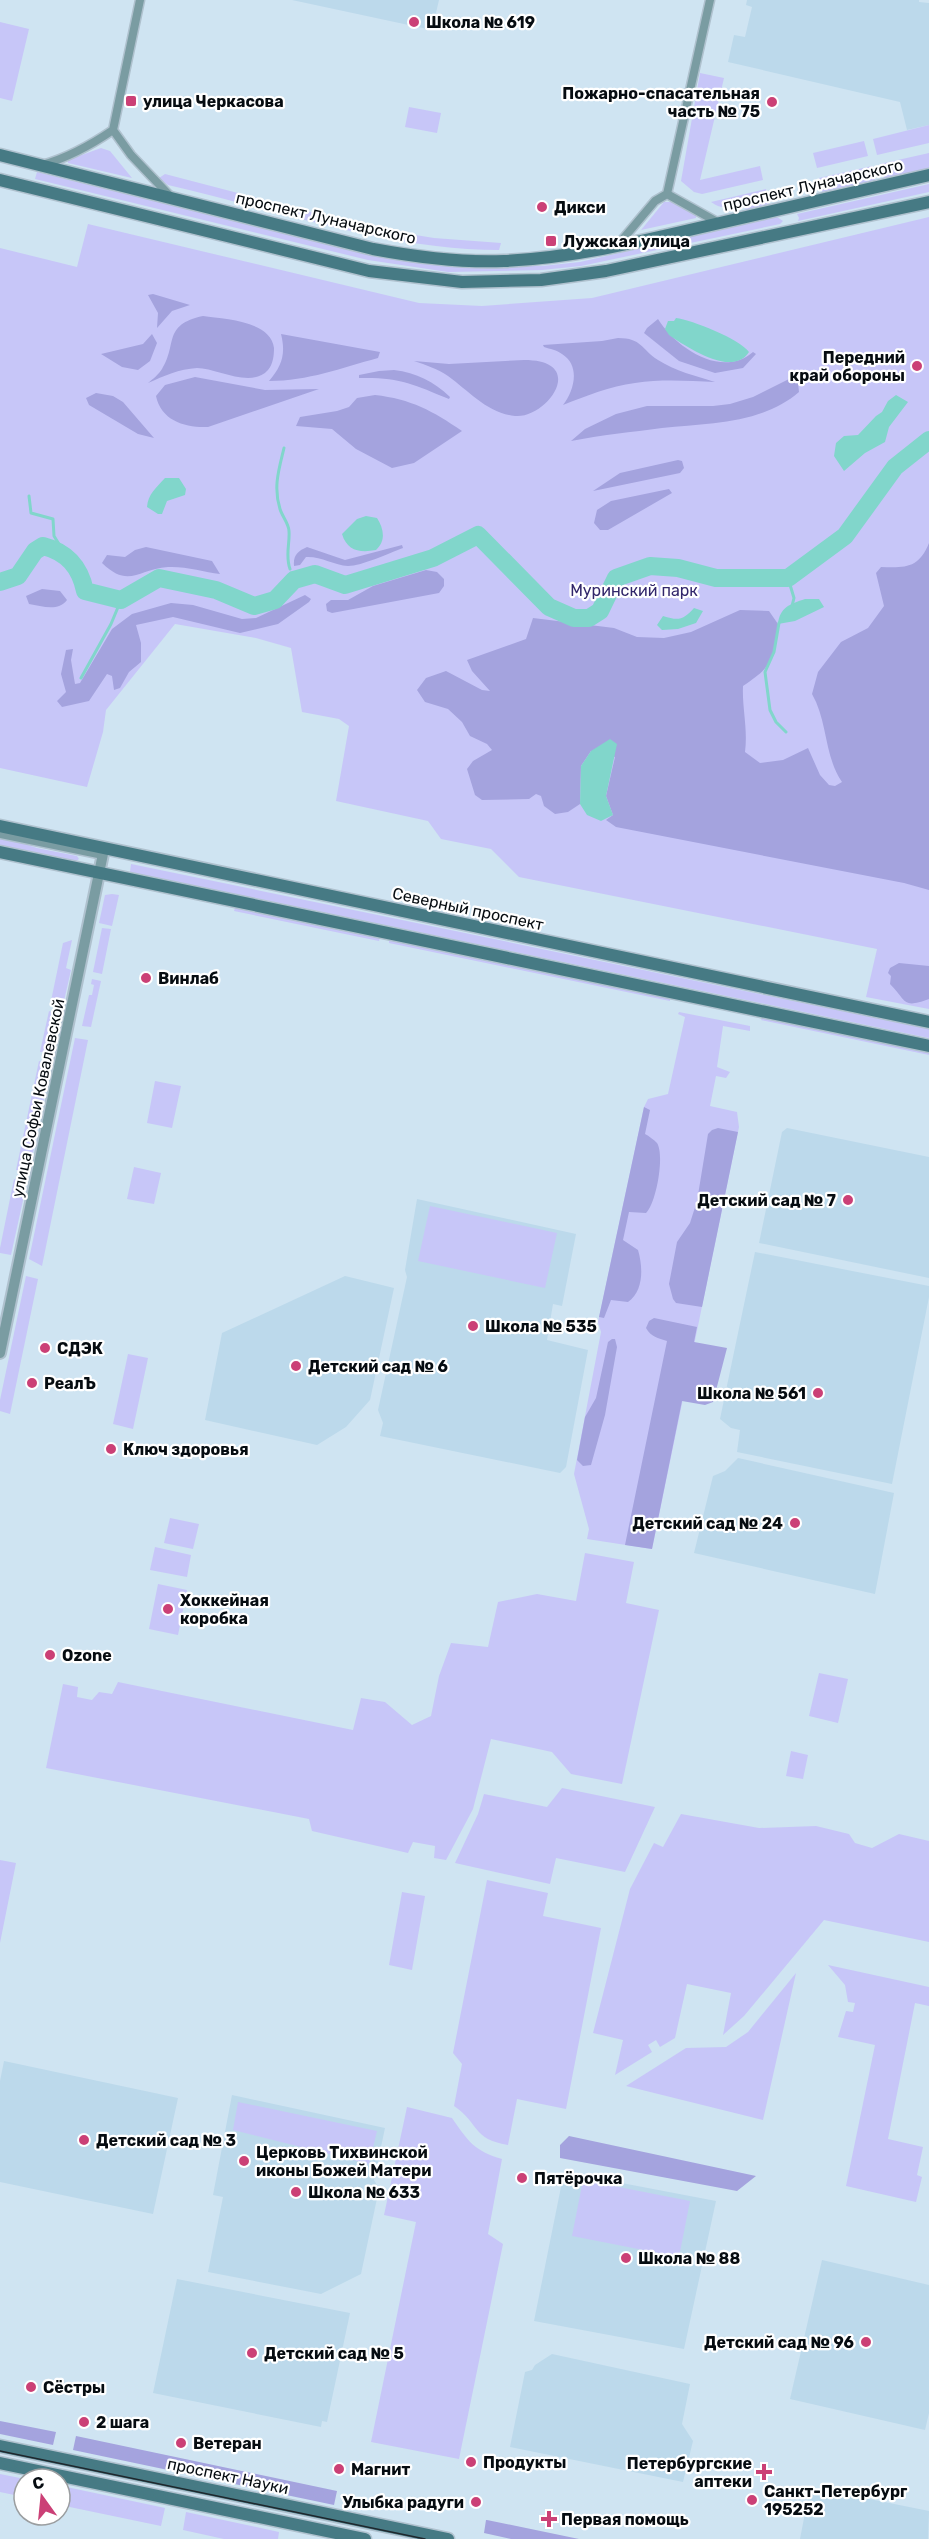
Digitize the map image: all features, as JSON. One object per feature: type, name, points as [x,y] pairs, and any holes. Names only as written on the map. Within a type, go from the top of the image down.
[{"type":"main road","name":"проспект Луначарского","points":[[0,155],[373,249],[416,257],[502,261],[556,257],[617,246],[929,175]]},
{"type":"main road","points":[[0,180],[369,271],[462,282],[570,277],[929,201]]},
{"type":"main road","points":[[788,207],[793,221],[789,232]]},
{"type":"main road","name":"Северный проспект","points":[[0,826],[104,852],[929,1022]]},
{"type":"main road","points":[[0,852],[929,1046]]},
{"type":"main road","name":"проспект Науки","points":[[0,2446],[448,2539]]},
{"type":"main road","name":"проспект Науки","points":[[0,2463],[365,2539]]},
{"type":"street","points":[[39,166],[69,155],[113,130],[140,0]]},
{"type":"street","points":[[617,246],[655,201],[667,194],[710,0]]},
{"type":"street","points":[[113,130],[139,164],[172,197]]},
{"type":"street","points":[[667,194],[720,223]]},
{"type":"street","name":"Северный проспект","points":[[0,834],[104,852]]},
{"type":"street","name":"улица Софьи Ковалевской","points":[[0,1353],[104,852]]},
{"type":"shaded area","name":"Школа № 619","points":[[292,0],[439,0],[432,30]]},
{"type":"shaded area","points":[[747,0],[919,0],[919,2],[929,3],[929,125],[907,130],[900,102],[728,62],[734,35],[745,37],[752,7],[746,5]]},
{"type":"shaded area","points":[[153,294],[190,305],[172,311],[157,328],[158,313],[148,295]]},
{"type":"shaded area","points":[[203,316],[246,323],[265,332],[274,348],[273,360],[268,370],[253,378],[243,378],[197,368],[172,373],[148,383],[158,375],[167,360],[176,330],[190,320]]},
{"type":"shaded area","points":[[676,318],[715,331],[736,341],[749,352],[741,359],[732,362],[709,358],[698,353],[669,335],[665,329],[668,321],[674,321]]},
{"type":"shaded area","points":[[658,319],[676,340],[688,349],[714,361],[741,360],[753,352],[756,354],[743,368],[715,373],[679,361],[644,333]]},
{"type":"shaded area","points":[[152,334],[157,343],[150,361],[138,370],[122,367],[101,354],[143,344]]},
{"type":"shaded area","points":[[281,334],[380,352],[378,358],[324,373],[297,379],[269,381],[282,359]]},
{"type":"shaded area","points":[[618,338],[637,342],[652,356],[671,367],[715,382],[665,381],[626,384],[563,405],[573,386],[572,365],[562,354],[543,345]]},
{"type":"shaded area","points":[[524,360],[544,363],[555,369],[558,379],[556,389],[539,409],[515,416],[496,411],[444,374],[414,361],[449,364]]},
{"type":"shaded area","points":[[394,370],[410,373],[431,382],[444,391],[450,397],[449,399],[406,382],[359,378],[359,375]]},
{"type":"shaded area","points":[[195,377],[265,390],[319,389],[208,427],[200,427],[183,424],[169,417],[163,412],[156,396],[165,385]]},
{"type":"shaded area","points":[[789,379],[798,383],[799,392],[784,403],[752,416],[716,423],[571,441],[585,429],[616,414],[647,406],[730,404],[753,397]]},
{"type":"shaded area","points":[[96,393],[113,396],[123,402],[154,438],[138,434],[89,405],[86,398]]},
{"type":"shaded area","points":[[375,395],[421,407],[462,431],[414,463],[392,468],[356,449],[332,429],[296,426],[300,417],[337,411],[349,407],[357,398]]},
{"type":"shaded area","points":[[896,395],[908,402],[889,427],[885,442],[865,453],[844,471],[834,456],[836,443],[844,436],[858,435]]},
{"type":"shaded area","points":[[682,461],[684,468],[680,473],[593,491],[620,473]]},
{"type":"shaded area","points":[[165,478],[179,478],[186,489],[185,495],[167,501],[162,514],[158,514],[147,507],[153,491]]},
{"type":"shaded area","points":[[669,489],[672,493],[608,530],[600,530],[594,523],[597,510],[611,501]]},
{"type":"shaded area","points":[[366,516],[377,518],[383,539],[376,550],[355,550],[347,544],[342,534],[357,519]]},
{"type":"shaded area","points":[[929,543],[929,890],[904,883],[616,827],[606,820],[613,815],[606,796],[615,757],[591,751],[581,766],[580,804],[568,812],[555,814],[544,806],[541,796],[536,794],[529,799],[482,800],[475,795],[467,769],[473,761],[492,750],[487,744],[470,736],[462,722],[448,709],[425,702],[417,690],[426,678],[446,671],[482,690],[490,691],[472,671],[467,660],[526,639],[533,618],[614,628],[637,637],[664,638],[691,632],[740,610],[769,611],[778,624],[773,654],[766,667],[743,686],[745,752],[760,763],[783,760],[808,748],[820,775],[829,785],[835,786],[842,782],[832,761],[821,716],[812,694],[818,672],[841,642],[868,628],[884,606],[876,573],[881,567],[911,565],[921,557]]},
{"type":"shaded area","points":[[402,545],[403,548],[354,565],[348,566],[306,557],[300,565],[294,566],[297,554],[307,547],[345,560]]},
{"type":"shaded area","points":[[146,547],[212,561],[220,574],[168,567],[127,576],[111,571],[102,563],[107,555],[125,557],[135,550]]},
{"type":"shaded area","points":[[426,570],[437,572],[444,579],[444,586],[439,593],[332,613],[327,611],[326,604],[331,600],[348,600],[373,586]]},
{"type":"shaded area","points":[[42,589],[60,591],[67,600],[54,607],[29,604],[26,596]]},
{"type":"shaded area","points":[[305,595],[311,599],[309,602],[278,624],[240,633],[173,617],[136,625],[141,643],[141,662],[129,672],[120,688],[114,690],[112,676],[107,674],[89,701],[62,707],[57,701],[66,692],[61,674],[66,650],[73,649],[71,660],[75,684],[80,683],[112,629],[132,614],[171,603],[193,605],[242,619],[256,618]]},
{"type":"shaded area","points":[[805,599],[819,599],[824,607],[795,621],[778,624],[783,610]]},
{"type":"shaded area","points":[[694,608],[703,611],[696,623],[678,629],[662,630],[657,625],[663,616],[673,619],[680,618]]},
{"type":"shaded area","points":[[610,739],[617,744],[606,796],[613,815],[601,821],[587,815],[580,804],[581,766],[591,751]]},
{"type":"shaded area","points":[[899,963],[929,966],[929,999],[914,1003],[906,1002],[890,984],[891,976],[888,973],[890,968]]},
{"type":"shaded area","points":[[644,1107],[650,1110],[645,1134],[657,1143],[660,1168],[650,1208],[646,1213],[629,1212],[623,1240],[638,1250],[641,1264],[640,1285],[628,1302],[611,1300],[604,1318],[599,1317]]},
{"type":"shaded area","points":[[718,1128],[738,1132],[702,1307],[676,1303],[669,1284],[677,1242],[690,1223],[697,1201],[708,1134]]},
{"type":"shaded area","name":"Детский сад № 7","points":[[787,1128],[929,1157],[929,1278],[759,1243],[782,1132]]},
{"type":"shaded area","name":"Школа № 535","points":[[417,1199],[576,1234],[562,1306],[553,1304],[547,1340],[588,1350],[566,1467],[560,1473],[380,1436],[383,1423],[378,1410],[407,1277],[405,1270]]},
{"type":"shaded area","name":"Школа № 561","points":[[755,1252],[929,1286],[929,1297],[892,1484],[737,1452],[740,1430],[731,1428],[720,1419]]},
{"type":"shaded area","name":"Детский сад № 6","points":[[345,1276],[394,1288],[370,1400],[346,1427],[317,1445],[205,1420],[222,1333]]},
{"type":"shaded area","points":[[654,1318],[697,1327],[694,1342],[727,1348],[713,1402],[705,1405],[682,1401],[652,1549],[625,1545],[667,1341],[652,1335],[646,1328],[649,1321]]},
{"type":"shaded area","points":[[615,1339],[617,1347],[605,1415],[591,1465],[583,1466],[577,1460],[585,1417],[596,1398],[608,1342]]},
{"type":"shaded area","name":"Детский сад № 24","points":[[738,1458],[894,1493],[875,1594],[694,1553],[713,1476],[725,1471]]},
{"type":"shaded area","name":"Детский сад № 3","points":[[4,2061],[178,2098],[153,2214],[0,2182],[0,2081]]},
{"type":"shaded area","name":"Школа № 633","points":[[232,2095],[385,2128],[374,2180],[379,2189],[361,2274],[321,2294],[208,2272],[223,2197],[213,2195]]},
{"type":"shaded area","points":[[569,2136],[756,2176],[737,2191],[560,2158],[560,2145]]},
{"type":"shaded area","name":"Школа № 88","points":[[564,2172],[716,2201],[684,2349],[534,2321]]},
{"type":"shaded area","name":"Детский сад № 96","points":[[822,2260],[929,2285],[929,2413],[925,2430],[790,2399]]},
{"type":"shaded area","name":"Детский сад № 5","points":[[177,2279],[350,2313],[327,2422],[322,2421],[321,2427],[153,2393]]},
{"type":"shaded area","points":[[552,2354],[690,2384],[682,2424],[693,2441],[683,2482],[510,2447],[525,2372],[532,2370],[535,2365]]},
{"type":"shaded area","points":[[0,2421],[56,2432],[53,2445],[0,2434]]},
{"type":"shaded area","points":[[76,2436],[337,2491],[334,2505],[73,2450]]},
{"type":"shaded area","points":[[810,2487],[929,2511],[928,2539],[800,2539]]},
{"type":"shaded area","points":[[486,2520],[579,2539],[511,2539],[484,2533]]},
{"type":"green space","points":[[0,22],[29,29],[12,101],[0,98]]},
{"type":"green space","points":[[700,73],[724,78],[700,180],[760,166],[763,180],[702,194],[694,192],[681,181]]},
{"type":"green space","points":[[409,107],[441,113],[437,133],[405,127]]},
{"type":"green space","points":[[929,125],[929,143],[877,155],[873,139]]},
{"type":"green space","points":[[864,141],[868,156],[817,168],[813,153]]},
{"type":"green space","points":[[101,148],[110,151],[132,178],[68,163],[68,160]]},
{"type":"green space","points":[[929,153],[929,169],[884,179],[880,164]]},
{"type":"green space","points":[[872,166],[875,180],[822,192],[819,178]]},
{"type":"green space","points":[[37,172],[369,254],[448,266],[542,266],[580,262],[777,217],[783,221],[780,224],[581,266],[542,270],[448,272],[368,260],[35,179]]},
{"type":"green space","points":[[165,174],[372,228],[434,238],[501,243],[499,250],[456,248],[373,236],[168,185],[159,178]]},
{"type":"green space","points":[[929,184],[929,192],[798,221],[797,214]]},
{"type":"green space","points":[[766,189],[769,204],[746,210],[743,205],[723,207],[711,202]]},
{"type":"green space","points":[[664,202],[672,202],[696,215],[696,218],[641,230]]},
{"type":"green space","name":"Муринский парк","points":[[929,217],[929,1009],[866,997],[877,949],[519,877],[491,849],[441,839],[428,821],[336,801],[349,726],[339,719],[302,712],[291,648],[256,638],[175,624],[106,710],[103,732],[87,787],[0,768],[0,248],[77,267],[88,224],[419,303],[482,306],[592,298]]},
{"type":"green space","points":[[0,836],[37,848],[77,856],[79,859],[76,861],[0,845]]},
{"type":"green space","points":[[131,864],[929,1029],[929,1038],[130,872]]},
{"type":"green space","points":[[105,895],[119,895],[112,926],[99,923]]},
{"type":"green space","points":[[235,908],[380,938],[379,941],[234,911]]},
{"type":"green space","points":[[102,928],[111,929],[102,974],[93,972]]},
{"type":"green space","points":[[72,940],[66,968],[71,970],[64,1001],[51,1001],[63,943]]},
{"type":"green space","points":[[389,940],[670,999],[670,1001],[389,943]]},
{"type":"green space","points":[[92,979],[101,981],[91,1027],[82,1026],[89,995],[92,995],[94,985],[91,984]]},
{"type":"green space","points":[[49,1011],[61,1016],[54,1052],[40,1052]]},
{"type":"green space","points":[[679,1012],[750,1026],[750,1031],[723,1026],[717,1067],[730,1072],[726,1078],[716,1076],[710,1106],[737,1112],[739,1127],[652,1549],[587,1539],[589,1529],[574,1474],[601,1332],[598,1322],[644,1107],[648,1099],[668,1094],[685,1017],[678,1014]]},
{"type":"green space","points":[[762,1018],[929,1052],[929,1055],[761,1020]]},
{"type":"green space","points":[[75,1038],[88,1040],[42,1266],[29,1259]]},
{"type":"green space","points":[[39,1061],[51,1065],[29,1172],[16,1170]]},
{"type":"green space","points":[[155,1081],[181,1086],[172,1128],[147,1123]]},
{"type":"green space","points":[[134,1167],[161,1173],[154,1204],[127,1199]]},
{"type":"green space","points":[[14,1179],[27,1182],[11,1255],[0,1253],[0,1248]]},
{"type":"green space","points":[[430,1206],[557,1233],[545,1288],[418,1261]]},
{"type":"green space","points":[[26,1276],[38,1279],[10,1414],[0,1411],[0,1400]]},
{"type":"green space","points":[[128,1354],[148,1358],[133,1429],[113,1424]]},
{"type":"green space","points":[[170,1518],[199,1524],[193,1549],[164,1543]]},
{"type":"green space","points":[[155,1547],[191,1555],[187,1577],[150,1570]]},
{"type":"green space","points":[[585,1553],[634,1562],[626,1603],[659,1610],[622,1784],[571,1774],[552,1752],[491,1739],[473,1809],[446,1860],[434,1858],[435,1846],[413,1842],[408,1853],[312,1831],[309,1819],[46,1768],[63,1684],[78,1687],[77,1697],[92,1700],[99,1692],[112,1694],[118,1682],[353,1730],[361,1698],[385,1702],[412,1725],[431,1716],[439,1676],[451,1643],[488,1647],[498,1602],[537,1594],[576,1601]]},
{"type":"green space","name":"Хоккейная коробка","points":[[158,1584],[187,1590],[178,1635],[149,1629]]},
{"type":"green space","points":[[819,1673],[848,1679],[838,1723],[809,1716]]},
{"type":"green space","points":[[791,1751],[808,1755],[803,1779],[786,1776]]},
{"type":"green space","points":[[562,1788],[655,1807],[625,1872],[556,1858],[550,1884],[455,1863],[478,1814],[484,1794],[547,1807]]},
{"type":"green space","points":[[681,1814],[759,1828],[816,1826],[849,1834],[855,1843],[872,1848],[899,1834],[929,1841],[929,1942],[824,1920],[744,2016],[723,2035],[731,1993],[687,1984],[675,2038],[660,2047],[656,2040],[648,2045],[652,2052],[615,2075],[623,2040],[593,2033],[630,1889],[654,1843],[663,1847]]},
{"type":"green space","points":[[0,1860],[16,1863],[0,1943]]},
{"type":"green space","points":[[487,1880],[548,1893],[543,1916],[601,1928],[566,2109],[517,2099],[508,2145],[482,2135],[454,2106],[462,2064],[453,2053]]},
{"type":"green space","points":[[402,1892],[425,1896],[412,1970],[389,1965]]},
{"type":"green space","points":[[828,1965],[929,1987],[929,2006],[915,2003],[888,2139],[923,2147],[917,2175],[922,2177],[916,2202],[846,2186],[875,2045],[838,2037],[846,2011],[853,2012],[855,2003],[848,2002],[845,1985]]},
{"type":"green space","points":[[796,1973],[763,2120],[626,2086],[686,2048],[726,2047],[748,2032]]},
{"type":"green space","points":[[238,2102],[377,2131],[369,2164],[233,2130]]},
{"type":"green space","points":[[407,2107],[452,2118],[478,2149],[502,2159],[488,2234],[503,2244],[459,2459],[371,2442],[416,2222],[384,2215]]},
{"type":"green space","points":[[583,2180],[690,2201],[679,2257],[572,2236]]},
{"type":"green space","points":[[0,2474],[12,2476],[12,2494],[0,2492]]},
{"type":"green space","points":[[72,2488],[165,2508],[161,2526],[72,2507]]},
{"type":"green space","points":[[186,2512],[279,2532],[278,2539],[224,2539],[183,2530]]},
{"type":"waterway","points":[[0,582],[18,576],[35,551],[43,546],[59,552],[71,562],[80,575],[85,591],[121,600],[159,578],[216,590],[254,606],[275,600],[294,580],[315,574],[345,585],[433,558],[478,535],[549,607],[574,618],[589,618],[600,611],[616,578],[650,566],[678,568],[716,578],[788,578],[845,536],[895,467],[929,440]]},
{"type":"waterway","points":[[284,448],[277,493],[280,509],[289,528],[290,569]]},
{"type":"waterway","points":[[29,496],[31,513],[53,519],[54,536],[62,553]]},
{"type":"waterway","points":[[291,573],[294,580]]},
{"type":"waterway","points":[[788,578],[794,598],[792,606]]},
{"type":"waterway","points":[[81,678],[111,624],[121,600]]},
{"type":"waterway","points":[[779,623],[774,652],[765,672],[770,710],[776,722],[786,732]]},
{"type":"tram line","points":[[0,2451],[425,2539]]},
{"type":"place","name":"Школа № 619","points":[[414,22]]},
{"type":"place","name":"улица Черкасова","points":[[131,101]]},
{"type":"place","name":"Пожарно-спасательная часть № 75","points":[[772,102]]},
{"type":"place","name":"Дикси","points":[[542,207]]},
{"type":"place","name":"Лужская улица","points":[[551,241]]},
{"type":"place","name":"Передний край обороны","points":[[917,366]]},
{"type":"place","name":"Винлаб","points":[[146,978]]},
{"type":"place","name":"Детский сад № 7","points":[[848,1200]]},
{"type":"place","name":"Школа № 535","points":[[473,1326]]},
{"type":"place","name":"СДЭК","points":[[45,1348]]},
{"type":"place","name":"Детский сад № 6","points":[[296,1366]]},
{"type":"place","name":"РеалЪ","points":[[32,1383]]},
{"type":"place","name":"Школа № 561","points":[[818,1393]]},
{"type":"place","name":"Ключ здоровья","points":[[111,1449]]},
{"type":"place","name":"Детский сад № 24","points":[[795,1523]]},
{"type":"place","name":"Хоккейная коробка","points":[[168,1609]]},
{"type":"place","name":"Ozone","points":[[50,1655]]},
{"type":"place","name":"Детский сад № 3","points":[[84,2140]]},
{"type":"place","name":"Церковь Тихвинской иконы Божей Матери","points":[[244,2161]]},
{"type":"place","name":"Пятёрочка","points":[[522,2178]]},
{"type":"place","name":"Школа № 633","points":[[296,2192]]},
{"type":"place","name":"Школа № 88","points":[[626,2258]]},
{"type":"place","name":"Детский сад № 96","points":[[866,2342]]},
{"type":"place","name":"Детский сад № 5","points":[[252,2353]]},
{"type":"place","name":"Сёстры","points":[[31,2387]]},
{"type":"place","name":"2 шага","points":[[84,2422]]},
{"type":"place","name":"Ветеран","points":[[181,2443]]},
{"type":"place","name":"Продукты","points":[[471,2462]]},
{"type":"place","name":"Магнит","points":[[339,2469]]},
{"type":"place","name":"Петербургские аптеки","points":[[764,2472]]},
{"type":"place","name":"Санкт-Петербург 195252","points":[[752,2500]]},
{"type":"place","name":"Улыбка радуги","points":[[476,2502]]},
{"type":"place","name":"Первая помощь","points":[[549,2519]]}]
